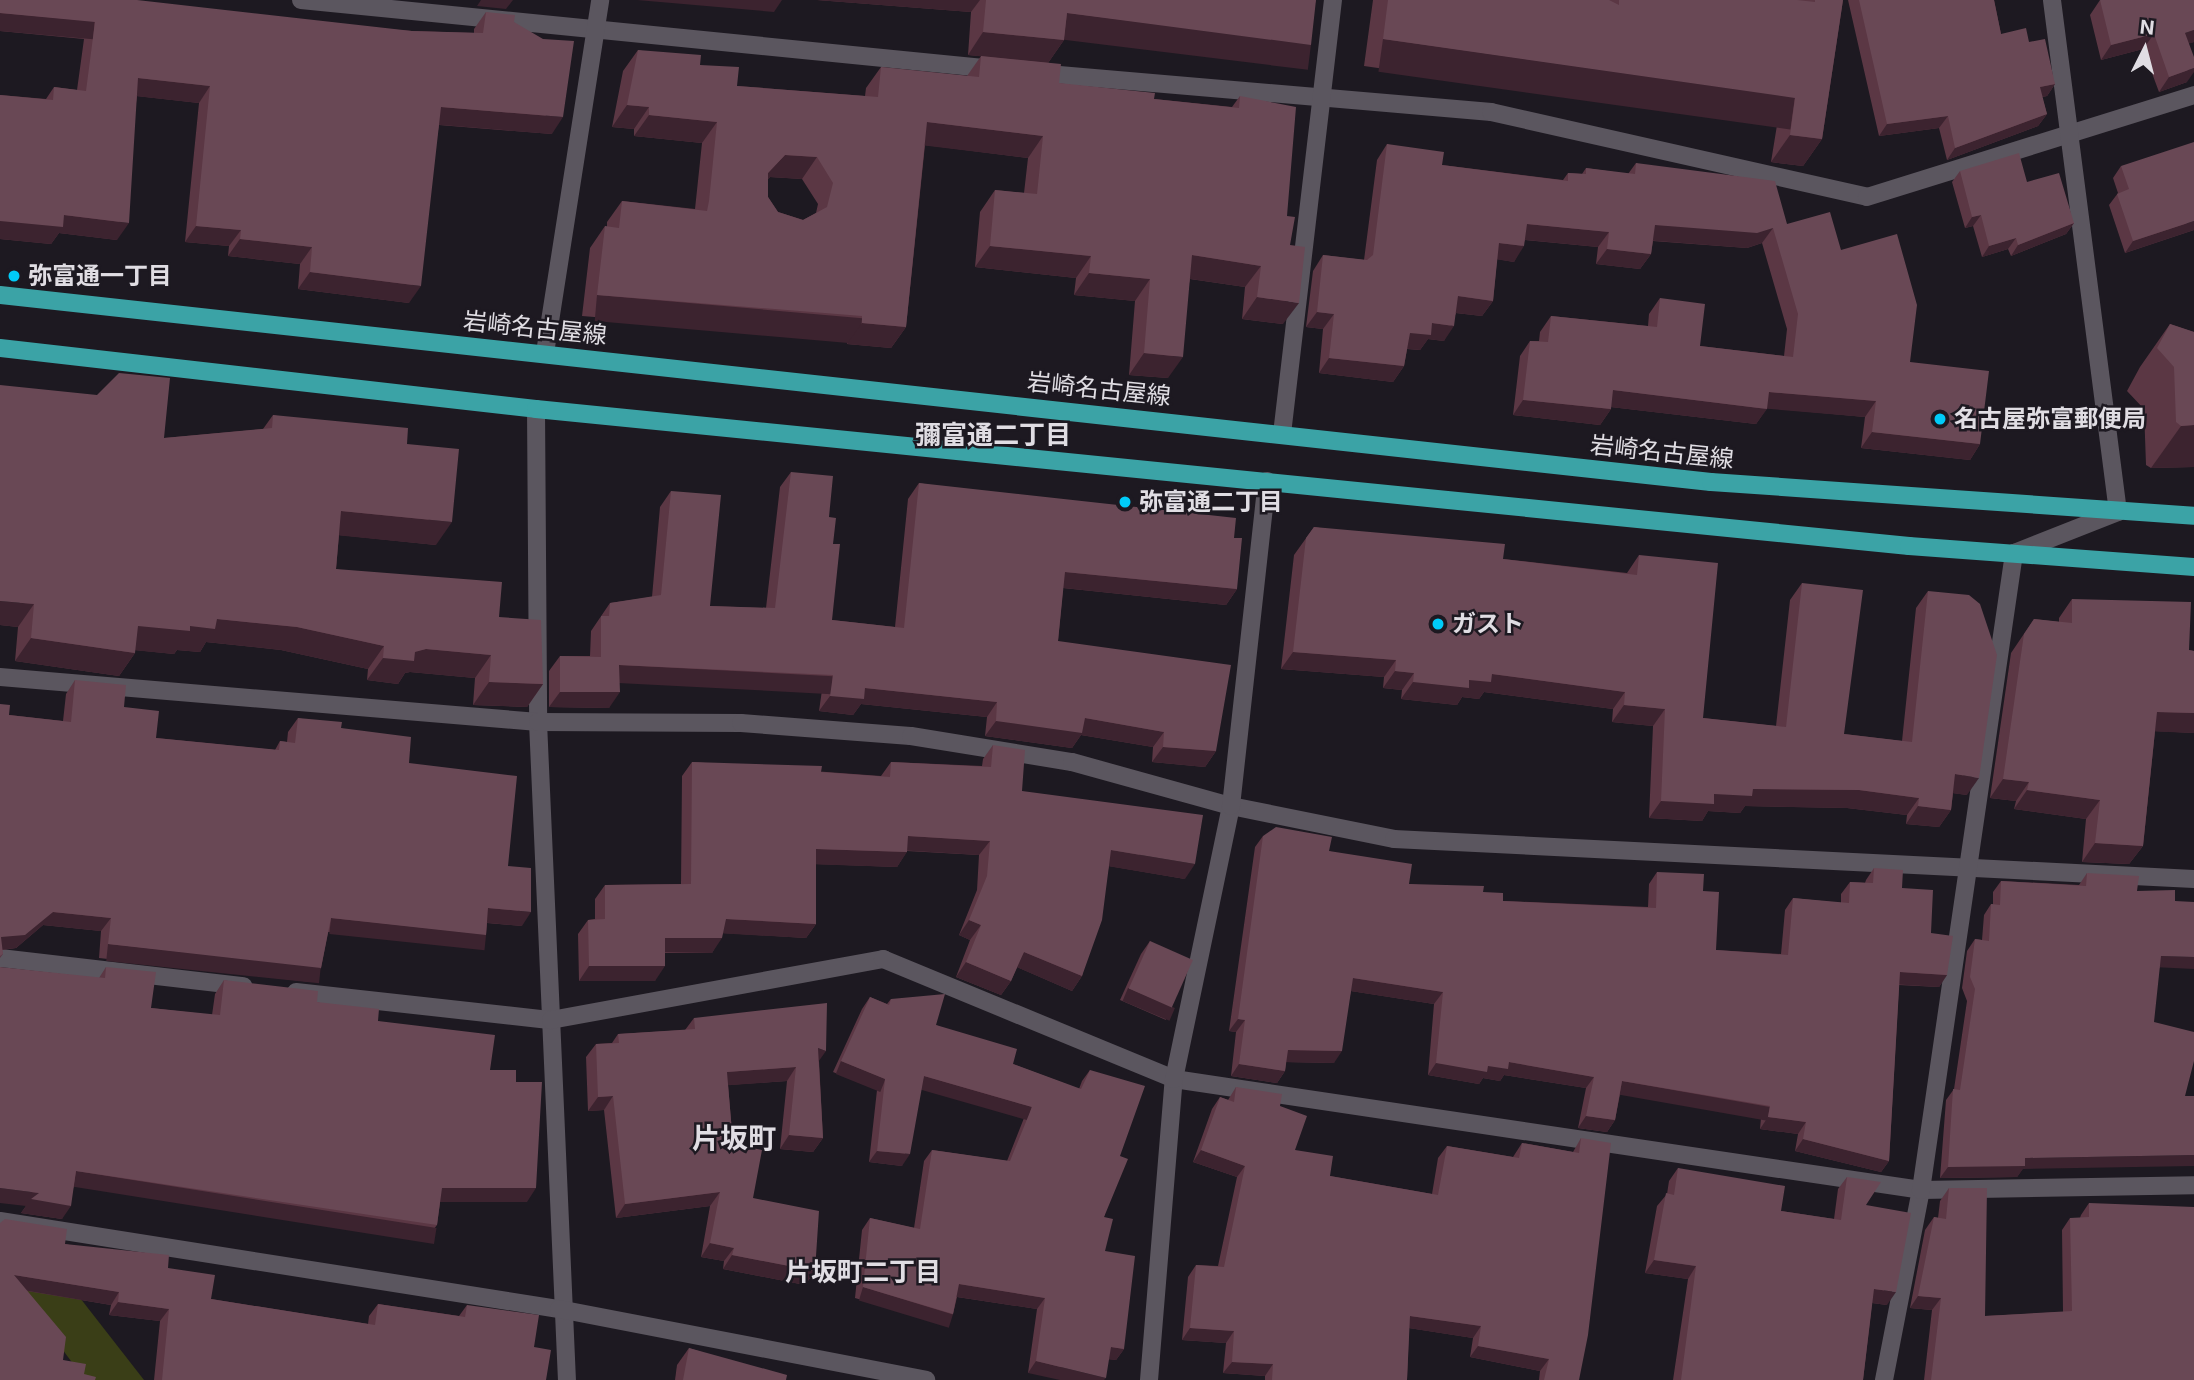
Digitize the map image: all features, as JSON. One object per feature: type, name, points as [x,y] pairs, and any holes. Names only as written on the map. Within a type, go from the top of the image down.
[{"type":"main road","name":"岩崎名古屋線","points":[[0,295],[1711,482],[2194,516]]},
{"type":"main road","points":[[0,348],[536,409],[2014,553],[2194,567]]},
{"type":"street","points":[[301,0],[1319,101],[1491,112],[1867,197],[2071,130],[2194,95]]},
{"type":"street","points":[[545,354],[600,0]]},
{"type":"street","points":[[1282,434],[1319,101],[1333,0]]},
{"type":"street","points":[[1884,1380],[1922,1190],[2014,553],[2118,512],[2071,130],[2052,0]]},
{"type":"street","points":[[536,409],[538,722],[551,1020],[559,1309],[567,1380]]},
{"type":"street","points":[[1149,1380],[1174,1079],[1231,806],[1267,481]]},
{"type":"street","points":[[0,677],[538,722],[741,723],[911,736],[1072,762],[1231,806],[1394,839],[1968,870],[2194,879]]},
{"type":"street","points":[[0,958],[551,1020],[883,959],[1174,1079],[1922,1190],[2194,1185]]},
{"type":"street","points":[[0,1221],[559,1309],[926,1380]]},
{"type":"green space","points":[[0,1245],[45,1253],[144,1380],[85,1380],[0,1265]]},
{"type":"building","points":[[0,0],[137,0],[412,31],[483,33],[486,12],[515,15],[514,22],[543,39],[574,41],[563,117],[441,107],[421,286],[310,272],[312,247],[240,239],[241,230],[196,226],[210,86],[138,78],[129,223],[64,215],[63,227],[0,221],[0,95],[53,100],[54,87],[86,91],[95,22],[0,13]]},
{"type":"building","points":[[986,0],[1316,0],[1311,45],[1067,13],[1064,40],[983,32]]},
{"type":"building","points":[[1388,0],[1609,0],[1619,5],[1619,0],[1843,0],[1822,139],[1790,135],[1795,98],[1383,39]]},
{"type":"building","points":[[1859,0],[1994,0],[2001,34],[2026,28],[2029,42],[2045,39],[2055,84],[2040,87],[2047,114],[1955,148],[1948,116],[1887,124]]},
{"type":"building","points":[[2100,0],[2194,0],[2194,30],[2185,33],[2194,57],[2194,68],[2169,77],[2154,34],[2111,45]]},
{"type":"building","points":[[638,50],[701,55],[700,65],[739,67],[737,86],[878,97],[881,67],[979,77],[981,56],[1061,64],[1059,83],[1155,93],[1154,99],[1239,108],[1240,96],[1296,107],[1287,216],[1295,217],[1290,245],[1305,247],[1299,303],[1257,297],[1261,266],[1192,255],[1183,357],[1144,353],[1150,279],[1089,273],[1091,256],[990,246],[995,190],[1037,194],[1043,136],[927,122],[906,327],[862,323],[862,316],[597,295],[605,226],[619,228],[622,201],[707,211],[709,201],[717,122],[649,115],[649,107],[627,105]],"holes":[[[785,155],[817,157],[833,183],[827,207],[803,220],[778,212],[768,197],[768,173]]]},
{"type":"building","points":[[2194,142],[2194,221],[2133,241],[2117,194],[2129,189],[2121,166]]},
{"type":"building","points":[[1387,144],[1444,152],[1442,165],[1568,181],[1568,173],[1586,174],[1586,168],[1635,174],[1636,163],[1775,181],[1787,224],[1830,212],[1841,250],[1897,234],[1917,305],[1910,362],[1989,371],[1980,444],[1872,432],[1876,401],[1769,392],[1767,409],[1613,390],[1611,409],[1523,400],[1530,341],[1548,342],[1551,316],[1657,327],[1660,298],[1705,304],[1700,346],[1793,357],[1798,314],[1773,228],[1757,233],[1655,225],[1651,254],[1607,249],[1609,232],[1527,224],[1524,246],[1499,243],[1493,301],[1458,296],[1454,326],[1432,323],[1431,335],[1410,333],[1404,366],[1329,358],[1334,314],[1317,312],[1323,255],[1367,260],[1373,255]]},
{"type":"building","points":[[2019,153],[2027,182],[2059,173],[2074,223],[2018,245],[2016,238],[1989,246],[1981,215],[1972,217],[1960,171]]},
{"type":"building","points":[[2170,324],[2194,332],[2194,425],[2181,426],[2176,422],[2174,367],[2157,348]]},
{"type":"building","points":[[119,373],[170,378],[164,438],[272,428],[273,415],[408,428],[407,444],[459,449],[452,522],[341,511],[336,569],[502,582],[499,617],[541,620],[543,684],[489,682],[491,655],[426,649],[415,652],[414,661],[383,658],[384,646],[297,627],[217,619],[215,629],[190,626],[190,631],[138,626],[135,653],[31,638],[34,604],[0,601],[0,385],[97,395]]},
{"type":"building","points":[[791,472],[833,476],[829,517],[836,518],[833,544],[840,544],[832,620],[904,628],[919,483],[1236,518],[1234,538],[1242,538],[1237,589],[1065,572],[1058,641],[1231,665],[1216,751],[1163,747],[1164,732],[1085,718],[1082,733],[996,721],[997,702],[865,688],[864,699],[830,696],[833,675],[619,665],[620,692],[560,692],[560,656],[601,657],[601,616],[609,616],[610,603],[661,595],[671,491],[721,495],[710,606],[775,608]]},
{"type":"building","points":[[1314,527],[1505,544],[1503,559],[1637,575],[1639,555],[1718,563],[1703,718],[1786,727],[1802,583],[1863,590],[1844,734],[1912,742],[1928,591],[1969,595],[1980,604],[1997,655],[1979,778],[1955,774],[1951,810],[1918,806],[1919,798],[1859,790],[1753,789],[1752,796],[1714,794],[1714,804],[1661,801],[1665,709],[1624,705],[1625,692],[1492,674],[1491,682],[1469,680],[1469,688],[1413,682],[1414,673],[1395,671],[1396,660],[1293,652],[1306,538]]},
{"type":"building","points":[[2072,599],[2191,602],[2189,650],[2194,651],[2194,713],[2157,712],[2143,846],[2095,843],[2100,800],[2027,790],[2029,782],[2003,779],[2024,634],[2034,619],[2072,623]]},
{"type":"building","points":[[75,680],[126,685],[124,707],[159,711],[156,738],[279,750],[280,741],[295,743],[298,718],[342,722],[341,728],[411,737],[409,763],[517,776],[508,866],[531,868],[531,912],[488,908],[486,935],[331,918],[321,968],[108,944],[111,918],[53,912],[25,935],[1,937],[3,954],[0,956],[0,704],[10,705],[9,715],[71,722]]},
{"type":"building","points":[[993,745],[1025,750],[1022,791],[1203,815],[1195,864],[1111,850],[1102,920],[1082,976],[1024,952],[1011,981],[966,962],[981,925],[969,920],[987,876],[990,841],[908,836],[907,852],[816,849],[816,924],[726,919],[722,938],[665,938],[665,966],[589,966],[588,920],[605,919],[605,885],[691,884],[692,762],[822,766],[821,772],[890,777],[891,762],[991,767]]},
{"type":"building","points":[[1276,827],[1332,837],[1329,851],[1412,864],[1409,884],[1484,886],[1483,892],[1503,893],[1503,901],[1656,908],[1657,872],[1704,874],[1703,891],[1719,892],[1716,950],[1788,955],[1793,898],[1849,903],[1850,882],[1873,883],[1874,868],[1903,870],[1902,888],[1933,890],[1931,933],[1953,936],[1947,975],[1900,972],[1889,1161],[1803,1139],[1806,1122],[1768,1117],[1770,1106],[1622,1081],[1615,1120],[1586,1116],[1594,1077],[1509,1062],[1508,1069],[1488,1066],[1487,1072],[1436,1063],[1443,992],[1353,978],[1342,1051],[1288,1050],[1285,1071],[1239,1064],[1245,1020],[1238,1019],[1263,836]]},
{"type":"building","points":[[2087,873],[2139,876],[2137,891],[2175,890],[2175,901],[2194,902],[2194,957],[2161,956],[2154,1022],[2194,1032],[2194,1061],[2185,1096],[2194,1096],[2194,1155],[2025,1158],[2025,1166],[1948,1167],[1953,1089],[1960,1090],[1975,989],[1970,977],[1975,939],[1989,941],[1991,904],[2000,905],[2001,881],[2086,886]]},
{"type":"building","points":[[1150,941],[1193,960],[1172,1008],[1129,989]]},
{"type":"building","points":[[0,967],[105,978],[106,967],[156,972],[151,1008],[220,1015],[224,980],[318,991],[317,1002],[379,1009],[378,1021],[495,1035],[490,1070],[516,1070],[516,1082],[542,1082],[536,1188],[442,1188],[437,1225],[76,1171],[71,1206],[31,1199],[39,1193],[0,1188]]},
{"type":"building","points":[[945,994],[936,1025],[1017,1049],[1013,1064],[1081,1089],[1090,1070],[1145,1086],[1120,1156],[1128,1159],[1104,1217],[1113,1219],[1105,1251],[1135,1256],[1124,1349],[1111,1347],[1106,1378],[1036,1361],[1045,1298],[959,1284],[953,1314],[863,1287],[870,1218],[920,1229],[932,1150],[1010,1161],[1032,1107],[924,1076],[910,1154],[877,1151],[885,1079],[841,1061],[870,997],[889,1005],[891,999]]},
{"type":"building","points":[[827,1003],[826,1051],[818,1048],[823,1138],[789,1135],[796,1067],[727,1072],[733,1144],[762,1150],[753,1198],[819,1211],[815,1271],[732,1255],[734,1248],[710,1243],[720,1192],[625,1204],[613,1096],[598,1097],[596,1044],[619,1043],[618,1034],[695,1029],[694,1018]]},
{"type":"building","points":[[1236,1087],[1282,1094],[1280,1106],[1307,1116],[1295,1150],[1333,1156],[1330,1176],[1438,1195],[1447,1146],[1519,1158],[1522,1143],[1579,1153],[1581,1138],[1611,1143],[1588,1335],[1579,1380],[1544,1380],[1549,1359],[1478,1346],[1481,1326],[1410,1316],[1407,1380],[1272,1380],[1273,1364],[1232,1362],[1234,1331],[1190,1328],[1196,1265],[1224,1267],[1245,1166],[1201,1150],[1220,1097],[1234,1102]]},
{"type":"building","points":[[1678,1168],[1785,1186],[1781,1211],[1841,1220],[1847,1177],[1881,1182],[1866,1205],[1911,1213],[1896,1292],[1874,1289],[1863,1380],[1681,1380],[1696,1266],[1654,1260],[1666,1193],[1674,1195]]},
{"type":"building","points":[[1949,1188],[1987,1188],[1985,1316],[2072,1311],[2070,1218],[2089,1217],[2089,1203],[2194,1207],[2194,1380],[1931,1380],[1941,1298],[1918,1296],[1934,1217],[1946,1219]]},
{"type":"building","points":[[5,1219],[67,1229],[65,1244],[169,1255],[168,1268],[215,1275],[211,1299],[375,1325],[378,1304],[465,1317],[467,1305],[539,1315],[534,1347],[551,1350],[546,1380],[162,1380],[169,1309],[118,1302],[119,1292],[14,1275],[66,1337],[63,1360],[86,1364],[84,1374],[96,1377],[95,1380],[0,1380],[0,1223]]},
{"type":"building","points":[[689,1348],[787,1375],[786,1380],[683,1380]]},
{"type":"place","name":"弥富通一丁目","points":[[14,276]]},
{"type":"place","name":"名古屋弥富郵便局","points":[[1940,419]]},
{"type":"place","name":"弥富通二丁目","points":[[1125,502]]},
{"type":"place","name":"ガスト","points":[[1438,624]]},
{"type":"district","name":"彌富通二丁目","points":[[993,435]]},
{"type":"district","name":"片坂町","points":[[734,1138]]},
{"type":"district","name":"片坂町二丁目","points":[[863,1272]]}]
